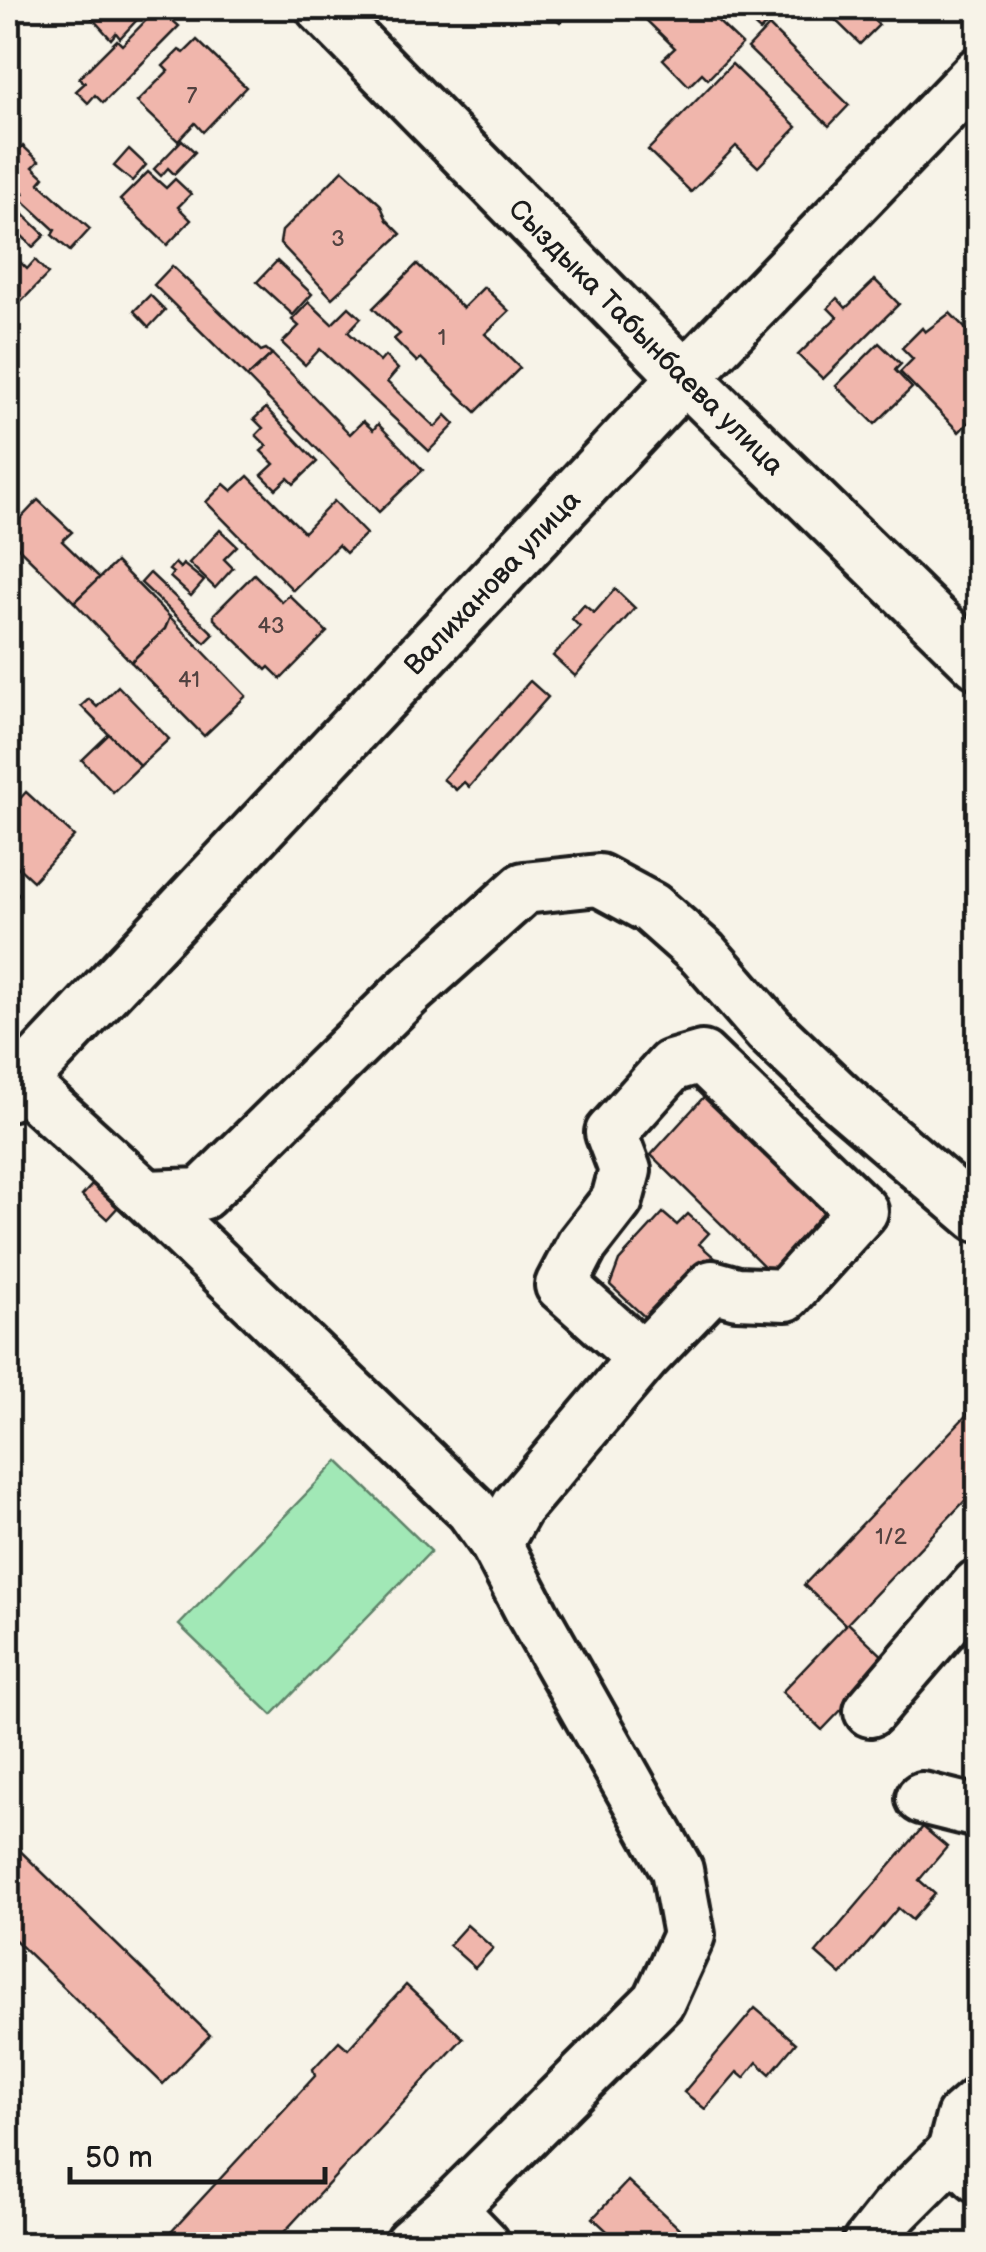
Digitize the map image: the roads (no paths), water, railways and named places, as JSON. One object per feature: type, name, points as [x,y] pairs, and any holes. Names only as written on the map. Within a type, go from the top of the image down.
[{"type":"street","name":"Сыздыка Табынбаева улица","points":[[322,8],[685,377],[978,663]]},
{"type":"street","name":"Валиханова улица","points":[[14,1088],[978,72]]},
{"type":"street","points":[[146,1196],[202,1194],[406,994],[524,888],[598,880],[651,908],[703,954],[770,1030],[840,1098],[978,1216]]},
{"type":"street","points":[[496,1544],[517,1507],[643,1358],[712,1286],[737,1293],[786,1295],[862,1211],[702,1057],[671,1066],[611,1134],[625,1170],[617,1200],[582,1244],[561,1285],[643,1358]]},
{"type":"street","points":[[14,1088],[146,1196],[471,1508],[496,1544],[677,1870],[690,1935],[658,2001],[467,2227],[410,2244]]},
{"type":"street","points":[[870,1711],[978,1585]]},
{"type":"street","points":[[922,1798],[978,1812]]},
{"type":"street","points":[[868,2244],[894,2211],[966,2164],[962,2117],[978,2103]]}]
